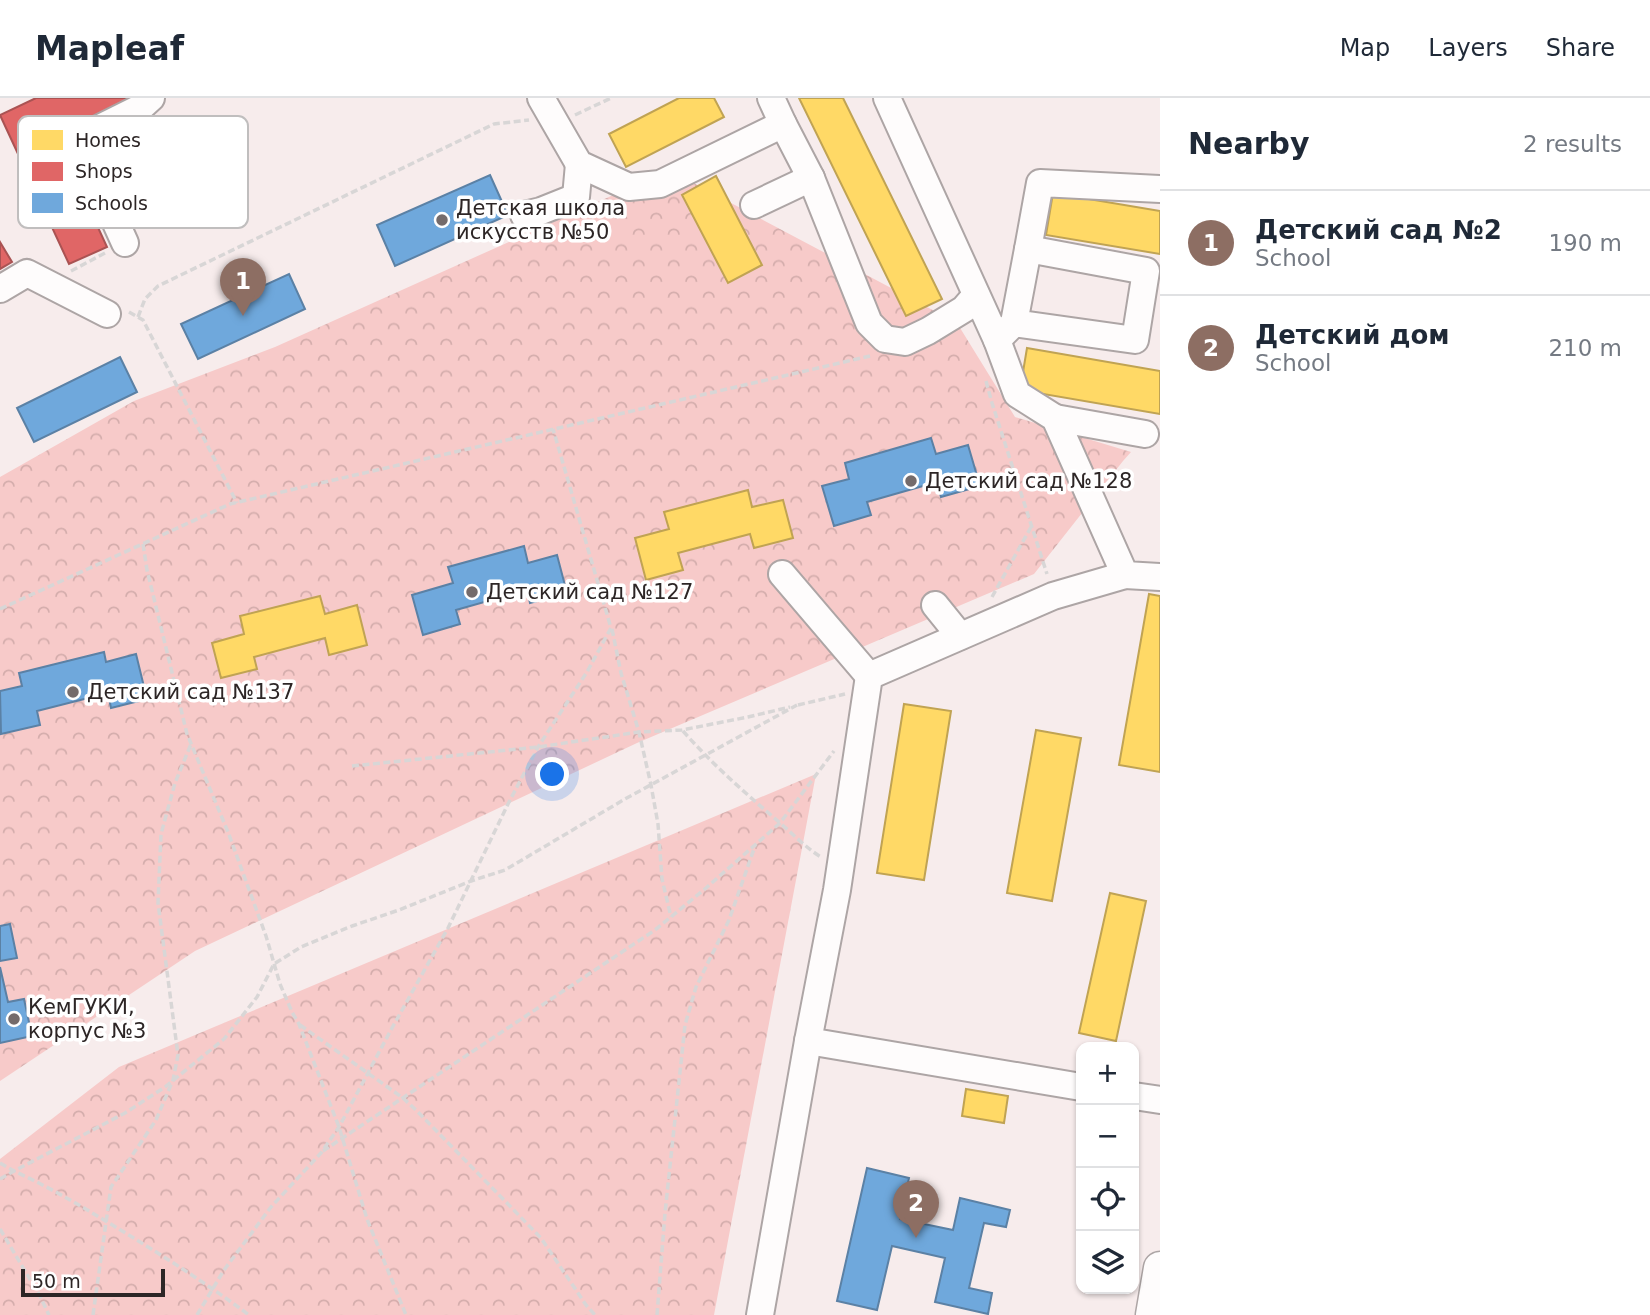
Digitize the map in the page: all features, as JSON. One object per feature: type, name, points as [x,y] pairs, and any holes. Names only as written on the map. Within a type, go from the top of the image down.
[{"type":"main road","points":[[1152,1315],[1160,1268]]},
{"type":"lane","points":[[124,116],[140,108],[150,98]]},
{"type":"lane","points":[[771,98],[811,178],[869,323],[885,339],[905,342],[928,331],[964,309],[976,295]]},
{"type":"lane","points":[[887,98],[976,295],[1005,331],[1135,340],[1146,271],[1028,249]]},
{"type":"lane","points":[[550,115],[579,164],[629,187],[660,184],[783,124]]},
{"type":"lane","points":[[524,215],[576,197],[579,164]]},
{"type":"lane","points":[[754,205],[811,178]]},
{"type":"lane","points":[[1145,435],[1055,418],[1017,394],[1005,331],[1028,249],[1040,183],[1160,190]]},
{"type":"lane","points":[[118,228],[125,243]]},
{"type":"lane","points":[[0,289],[27,273],[107,314]]},
{"type":"lane","points":[[1055,418],[1125,575]]},
{"type":"lane","points":[[760,1315],[837,890],[868,683],[782,574]]},
{"type":"lane","points":[[868,683],[967,632],[1053,596],[1125,575],[1160,577]]},
{"type":"lane","points":[[935,605],[967,632]]},
{"type":"lane","points":[[808,1041],[1076,1086]]},
{"type":"lane","points":[[1139,1097],[1160,1100]]},
{"type":"path","points":[[138,317],[145,299],[158,286],[494,124],[550,115],[611,98]]},
{"type":"path","points":[[48,283],[125,243]]},
{"type":"path","points":[[107,314],[117,311],[131,312],[143,320],[237,503]]},
{"type":"path","points":[[0,609],[237,503],[879,354]]},
{"type":"path","points":[[986,379],[1053,596]]},
{"type":"path","points":[[553,429],[639,732],[658,824],[662,879],[671,917]]},
{"type":"path","points":[[967,632],[1032,526]]},
{"type":"path","points":[[143,544],[187,734],[228,832],[292,1012],[339,1127],[367,1219],[406,1315]]},
{"type":"path","points":[[197,1315],[224,1270],[271,1207],[321,1153],[339,1127],[448,928],[537,747],[587,671],[611,628]]},
{"type":"path","points":[[352,766],[537,747],[639,732],[682,730],[797,705],[868,683]]},
{"type":"path","points":[[0,1179],[125,1113],[173,1080],[224,1039],[257,997],[274,964],[300,947],[505,870],[704,755],[797,705]]},
{"type":"path","points":[[682,730],[704,755],[760,807],[820,857],[841,858]]},
{"type":"path","points":[[321,1153],[655,930],[780,823],[839,743]]},
{"type":"path","points":[[93,1315],[111,1187],[156,1120],[173,1080],[178,1055],[158,903],[161,834],[175,783],[191,744]]},
{"type":"path","points":[[657,1315],[685,1025],[696,987],[729,920],[755,845]]},
{"type":"path","points":[[299,1024],[403,1098],[541,1238],[586,1305],[596,1315]]},
{"type":"path","points":[[0,1163],[107,1222],[213,1288],[249,1315]]},
{"type":"path","points":[[0,1229],[49,1315]]},
{"type":"green space","points":[[669,170],[957,323],[1015,417],[1131,452],[1034,574],[637,743],[195,951],[0,1081],[0,477],[134,401],[275,347]]},
{"type":"green space","points":[[816,774],[714,1315],[0,1315],[0,1159],[119,1067]]},
{"type":"building: Homes","points":[[679,98],[714,98],[724,117],[626,167],[609,134]]},
{"type":"building: Homes","points":[[799,98],[843,98],[942,299],[906,316]]},
{"type":"building: Homes","points":[[716,176],[762,265],[728,283],[682,195]]},
{"type":"building: Homes","points":[[1053,193],[1160,211],[1160,254],[1046,235]]},
{"type":"building: Homes","points":[[1027,348],[1160,371],[1160,414],[1020,390]]},
{"type":"building: Homes","points":[[748,490],[752,507],[783,500],[793,538],[754,548],[750,534],[678,553],[683,570],[646,580],[635,538],[669,529],[664,512]]},
{"type":"building: Homes","points":[[1149,594],[1160,596],[1160,772],[1119,765]]},
{"type":"building: Homes","points":[[320,596],[325,614],[357,605],[367,645],[329,655],[325,638],[254,657],[257,669],[221,678],[212,643],[244,634],[240,616]]},
{"type":"building: Homes","points":[[904,704],[951,711],[924,880],[877,873]]},
{"type":"building: Homes","points":[[1036,730],[1081,738],[1052,901],[1007,893]]},
{"type":"building: Homes","points":[[1110,893],[1146,901],[1116,1041],[1079,1033]]},
{"type":"building: Homes","points":[[966,1089],[1008,1096],[1004,1123],[962,1116]]},
{"type":"building: Shops","points":[[36,98],[128,100],[94,116],[18,116],[18,154],[0,115]]},
{"type":"building: Shops","points":[[52,228],[98,228],[107,247],[69,264]]},
{"type":"building: Shops","points":[[0,242],[12,262],[0,269]]},
{"type":"building: Schools","name":"Детская школа искусств №50","points":[[490,175],[508,215],[395,266],[377,225]]},
{"type":"building: Schools","points":[[289,274],[305,309],[198,359],[181,324]]},
{"type":"building: Schools","points":[[120,357],[137,392],[34,442],[17,408]]},
{"type":"building: Schools","name":"Детский сад №128","points":[[931,438],[936,454],[968,445],[980,486],[941,497],[937,482],[867,502],[871,515],[834,526],[822,486],[849,479],[845,463]]},
{"type":"building: Schools","name":"Детский сад №127","points":[[524,546],[528,563],[557,555],[567,593],[530,603],[527,590],[456,610],[460,624],[423,635],[412,595],[453,583],[448,567]]},
{"type":"building: Schools","name":"Детский сад №137","points":[[104,652],[106,662],[136,654],[147,699],[111,708],[108,693],[37,711],[40,725],[1,734],[0,691],[22,686],[19,673]]},
{"type":"building: Schools","name":"КемГУКИ, корпус №3","points":[[10,924],[17,958],[0,961],[0,926]]},
{"type":"building: Schools","name":"КемГУКИ, корпус №3","points":[[0,967],[8,1002],[24,999],[32,1036],[0,1043]]},
{"type":"building: Schools","points":[[867,1168],[909,1178],[900,1219],[953,1230],[960,1198],[1010,1210],[1006,1227],[984,1223],[969,1288],[992,1293],[988,1314],[935,1302],[945,1258],[892,1246],[877,1310],[837,1301]]},
{"type":"place","name":"Детская школа искусств №50","points":[[442,220]]},
{"type":"place","name":"Детский сад №2","points":[[243,316]]},
{"type":"place","name":"Детский сад №128","points":[[911,481]]},
{"type":"place","name":"Детский сад №127","points":[[472,592]]},
{"type":"place","name":"Детский сад №137","points":[[73,692]]},
{"type":"place","name":"КемГУКИ, корпус №3","points":[[14,1019]]},
{"type":"place","name":"Детский дом","points":[[916,1238]]}]
